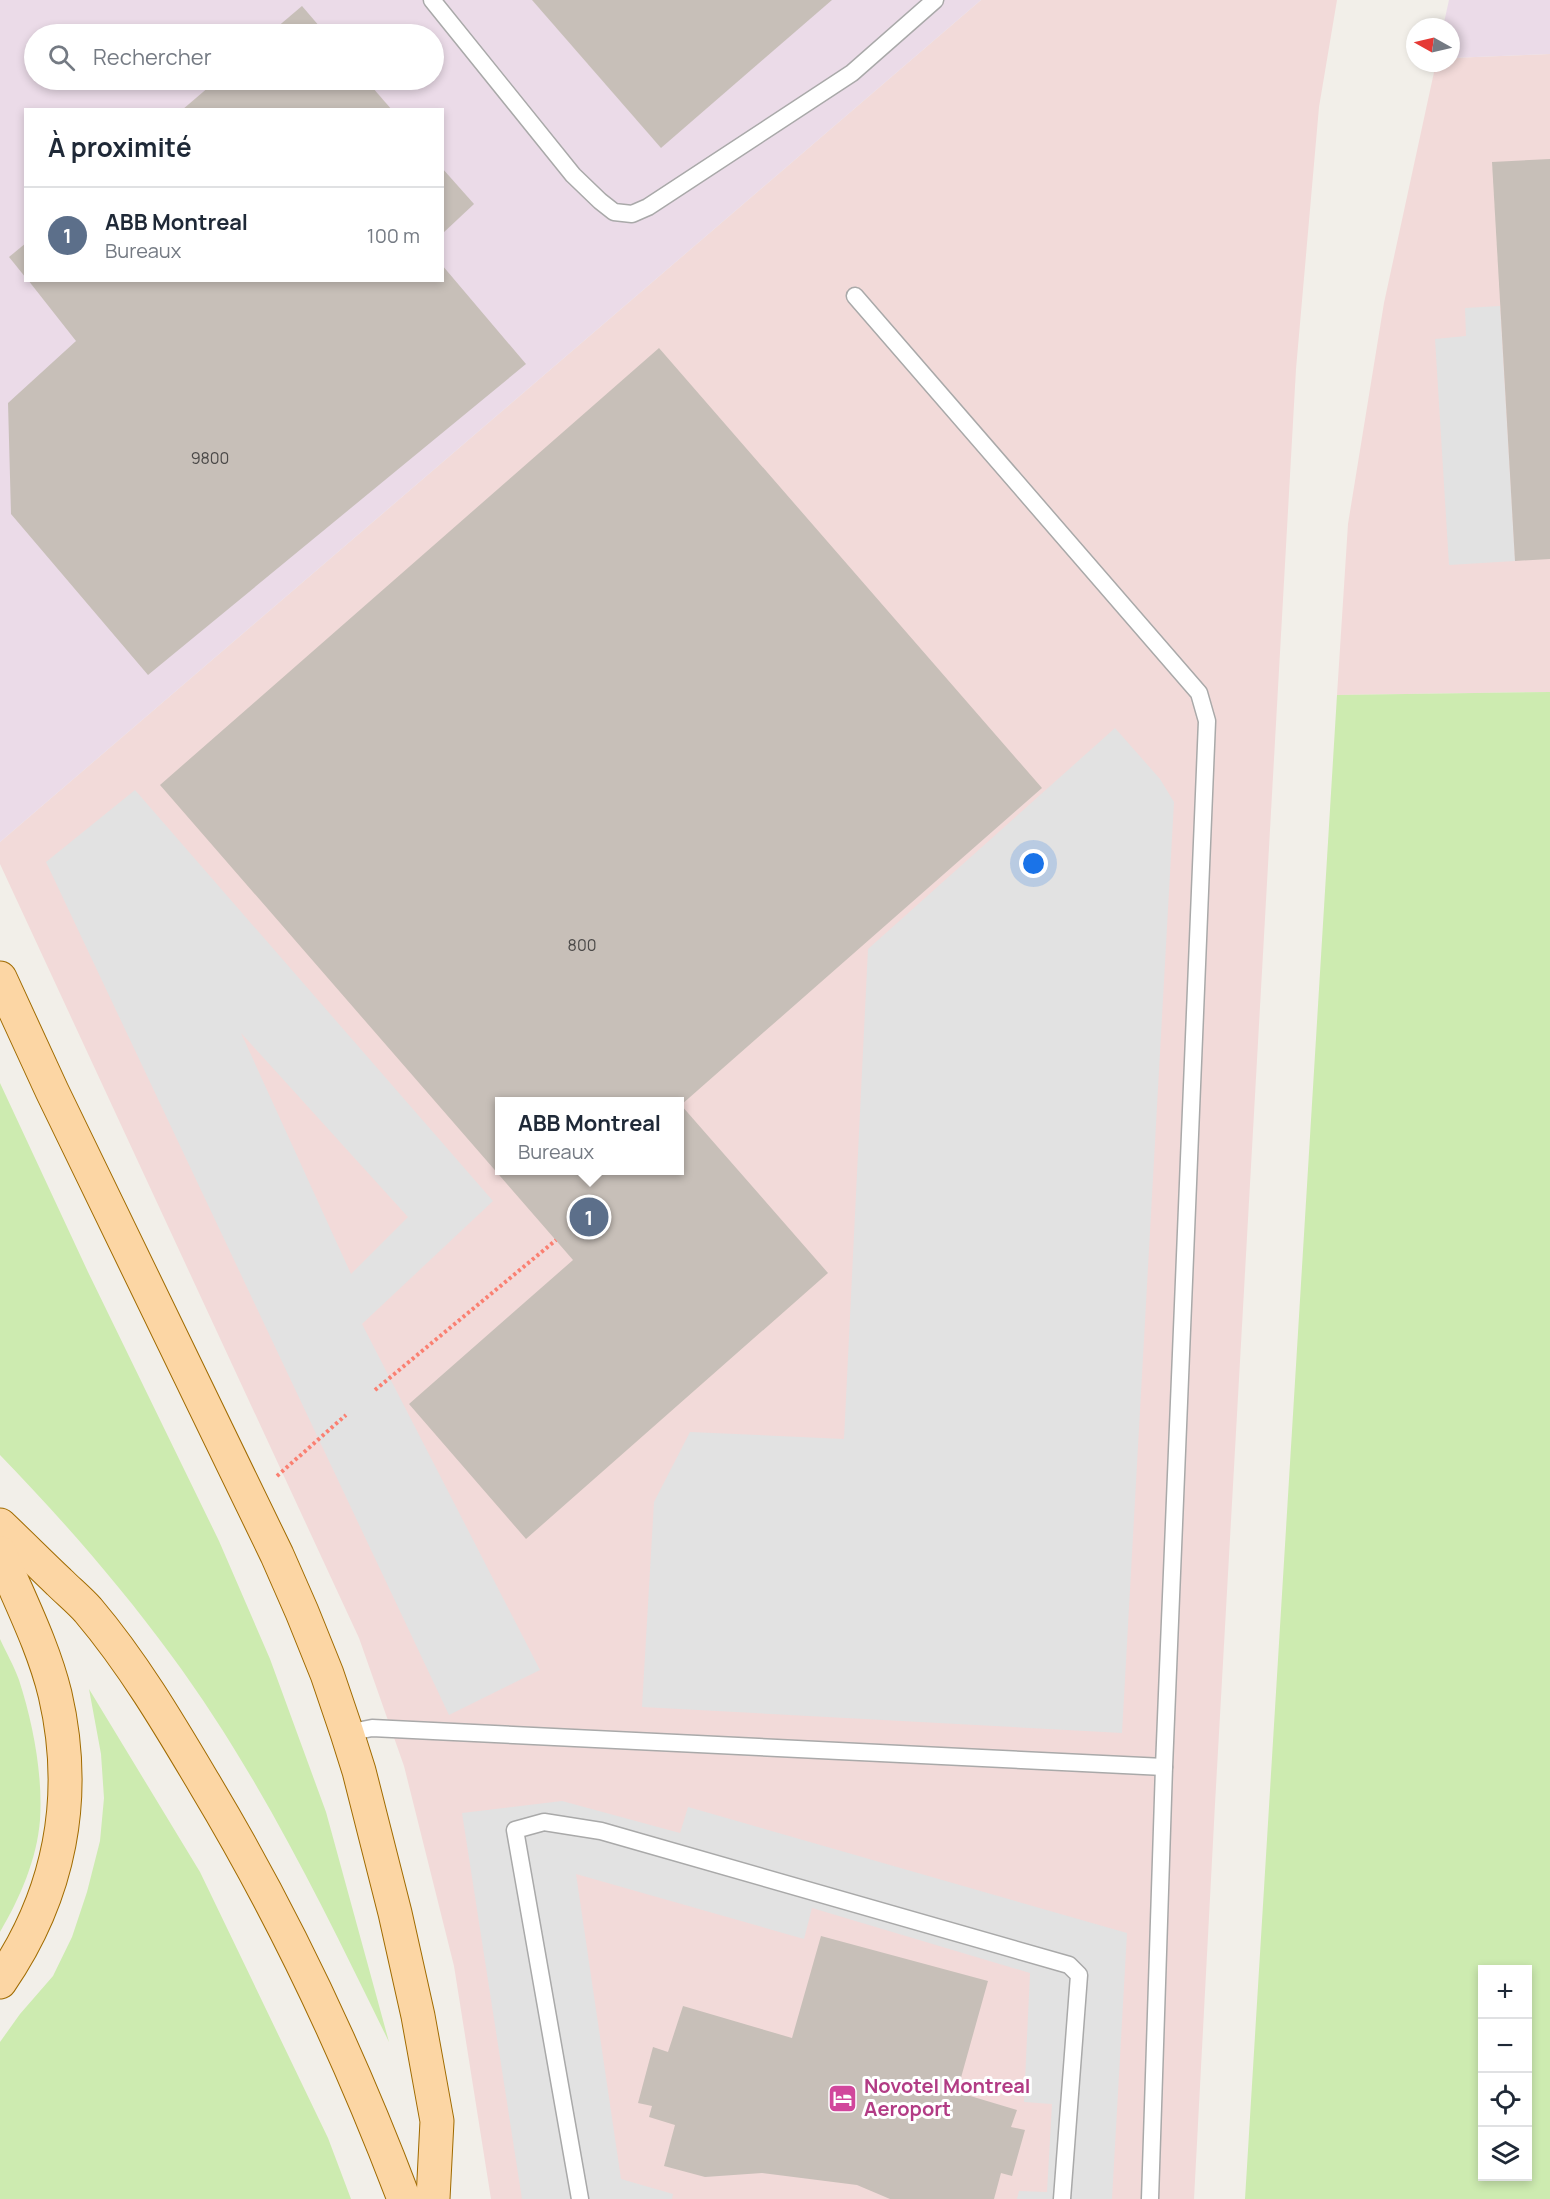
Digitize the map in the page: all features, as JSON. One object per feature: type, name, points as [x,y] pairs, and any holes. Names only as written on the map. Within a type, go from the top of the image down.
[{"type":"main road","points":[[0,978],[57,1102],[277,1556],[323,1664],[346,1733],[375,1834],[418,2016],[437,2121],[433,2199]]},
{"type":"main road","points":[[0,1525],[87,1610],[138,1678],[195,1767],[233,1831],[302,1961],[338,2037],[382,2140],[404,2199]]},
{"type":"main road","points":[[0,1553],[36,1639],[55,1692],[66,1771],[60,1850],[53,1873],[32,1926],[0,1982]]},
{"type":"lane","points":[[432,0],[573,175],[614,212],[632,214],[648,207],[852,73],[935,0]]},
{"type":"lane","points":[[855,296],[1199,693],[1207,722],[1164,1767],[1150,2199]]},
{"type":"lane","points":[[346,1733],[372,1728],[1164,1767]]},
{"type":"lane","points":[[580,2199],[515,1830],[544,1822],[601,1831],[1070,1965],[1078,1975],[1070,2122],[1062,2199]]},
{"type":"path","points":[[375,1390],[556,1240]]},
{"type":"path","points":[[269,1482],[346,1415]]},
{"type":"shaded area","points":[[0,0],[981,0],[0,842]]},
{"type":"shaded area","points":[[981,0],[1337,0],[1319,107],[1296,369],[1194,2199],[491,2199],[454,1966],[404,1766],[359,1638],[0,864],[0,842]]},
{"type":"shaded area","points":[[1449,0],[1550,0],[1550,54],[1460,58],[1460,18],[1445,18]]},
{"type":"shaded area","points":[[1550,54],[1550,692],[1337,695],[1348,524],[1384,303],[1434,72],[1460,72],[1460,58]]},
{"type":"shaded area","points":[[1500,306],[1515,561],[1449,565],[1435,339],[1466,336],[1465,308]]},
{"type":"shaded area","points":[[1115,728],[1160,779],[1174,802],[1122,1733],[642,1707],[654,1502],[690,1432],[844,1439],[868,949]]},
{"type":"shaded area","points":[[135,790],[493,1201],[362,1324],[540,1670],[449,1715],[46,862]],"holes":[[[241,1033],[408,1217],[351,1274]]]},
{"type":"shaded area","points":[[562,1801],[680,1833],[688,1807],[1127,1933],[1112,2199],[1017,2199],[1019,2191],[1047,2192],[1052,2104],[1024,2102],[1030,1973],[812,1908],[804,1939],[576,1874],[621,2179],[673,2194],[672,2199],[522,2199],[462,1813]]},
{"type":"green space","points":[[1550,692],[1550,2199],[1245,2199],[1337,695]]},
{"type":"green space","points":[[0,1083],[88,1272],[219,1541],[270,1659],[326,1812],[389,2042],[289,1843],[203,1700],[110,1577],[0,1455]]},
{"type":"green space","points":[[0,1639],[17,1675],[29,1714],[36,1749],[41,1803],[38,1835],[31,1864],[21,1892],[0,1932]]},
{"type":"green space","points":[[89,1689],[200,1872],[328,2138],[351,2199],[0,2199],[0,2042],[20,2014],[53,1976],[72,1937],[100,1841],[104,1798],[101,1754]]},
{"type":"building","points":[[532,0],[832,0],[661,148]]},
{"type":"building","points":[[302,6],[317,24],[281,24]]},
{"type":"building","points":[[205,90],[375,90],[390,108],[184,108]]},
{"type":"building","points":[[1550,159],[1550,559],[1515,561],[1492,162]]},
{"type":"building","points":[[444,170],[474,204],[444,232]]},
{"type":"building","points":[[24,245],[24,276],[9,257]]},
{"type":"building","points":[[444,267],[526,364],[148,675],[11,514],[8,403],[76,341],[30,282],[444,282]]},
{"type":"building","points":[[659,348],[1042,788],[684,1102],[684,1097],[495,1097],[495,1170],[160,785]]},
{"type":"building","points":[[684,1108],[828,1273],[526,1539],[409,1404],[573,1260],[499,1175],[684,1175]]},
{"type":"building","points":[[821,1936],[988,1981],[957,2092],[1017,2110],[1011,2127],[1025,2130],[1012,2176],[1001,2173],[994,2199],[890,2199],[857,2185],[762,2173],[705,2177],[664,2166],[675,2125],[649,2117],[652,2106],[638,2103],[653,2047],[668,2052],[683,2006],[792,2038]]},
{"type":"place","name":"ABB Montreal","points":[[589,1217]]},
{"type":"place","name":"Novotel Montreal Aeroport","points":[[843,2098]]}]
